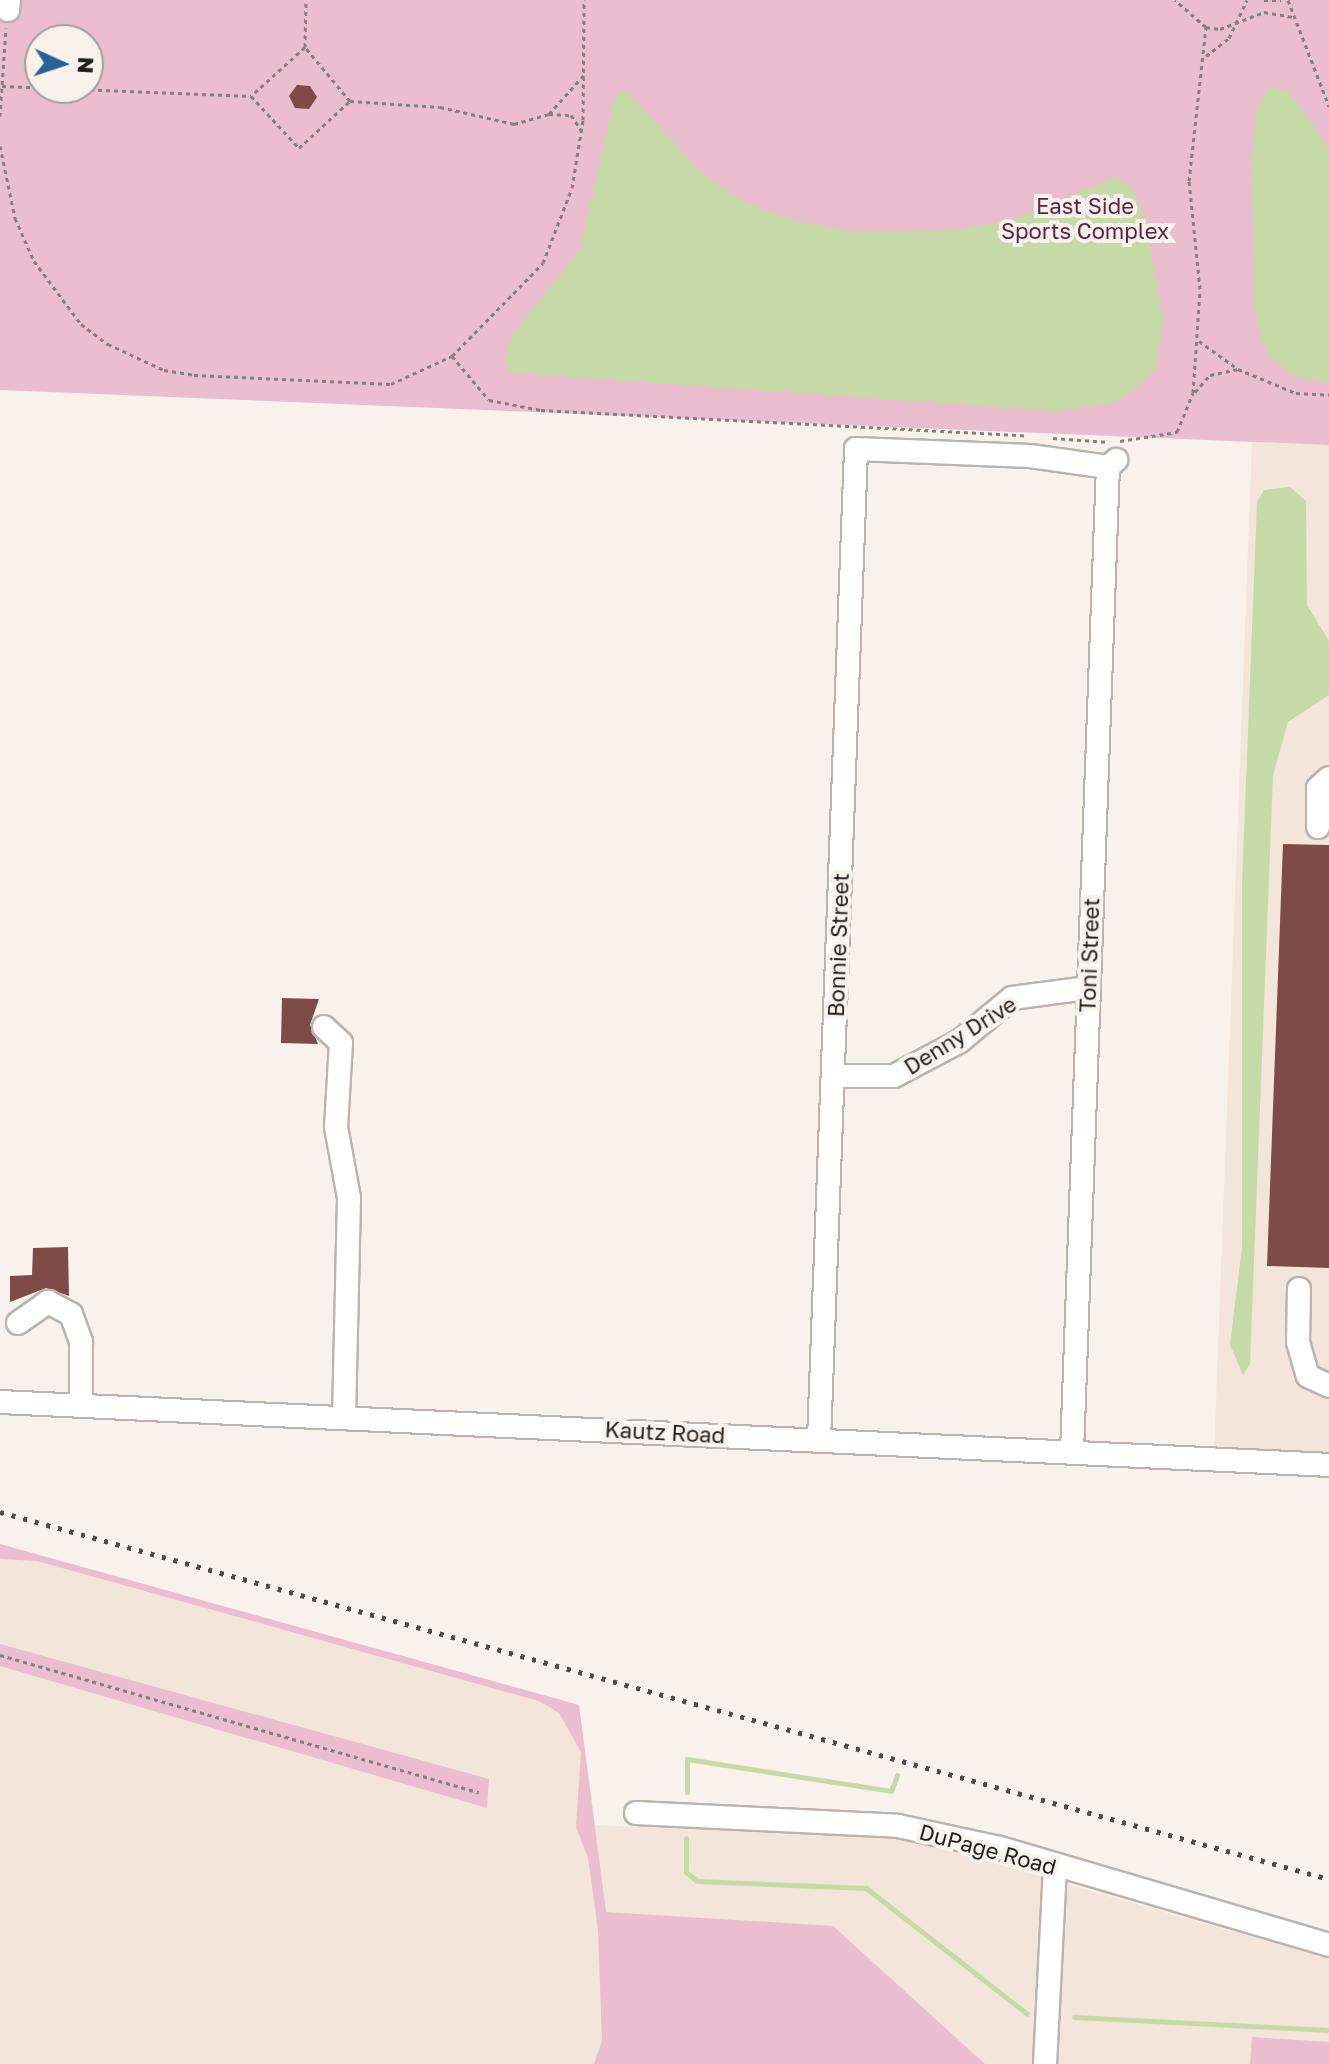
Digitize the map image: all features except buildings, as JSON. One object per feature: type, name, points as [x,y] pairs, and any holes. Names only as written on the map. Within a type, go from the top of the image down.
[{"type":"street","name":"Toni Street","points":[[856,449],[1030,456],[1112,464],[1088,988],[1072,1452]]},
{"type":"street","name":"Bonnie Street","points":[[819,1440],[856,449]]},
{"type":"street","points":[[1318,827],[1318,788],[1329,778]]},
{"type":"street","name":"Denny Drive","points":[[833,1076],[894,1076],[960,1041],[1012,998],[1088,988]]},
{"type":"street","points":[[324,1027],[341,1043],[336,1127],[349,1198],[344,1417]]},
{"type":"street","points":[[1299,1289],[1298,1342],[1308,1376],[1329,1386]]},
{"type":"street","points":[[18,1323],[48,1302],[71,1314],[81,1342],[81,1403]]},
{"type":"street","name":"Kautz Road","points":[[0,1402],[81,1403],[1329,1465]]},
{"type":"street","name":"DuPage Road","points":[[636,1813],[898,1826],[1055,1866],[1329,1945]]},
{"type":"street","points":[[1045,2064],[1055,1866]]},
{"type":"path","points":[[306,0],[305,47],[350,101],[440,107],[514,124],[549,114],[571,115],[581,130]]},
{"type":"path","points":[[0,146],[15,218],[34,261],[81,324],[135,359],[194,375],[391,384],[452,356],[543,263],[572,188],[586,73],[584,0]]},
{"type":"path","points":[[1206,56],[1235,25],[1247,0]]},
{"type":"path","points":[[1264,0],[1281,0]]},
{"type":"path","points":[[1288,0],[1329,106]]},
{"type":"path","points":[[1050,438],[1113,442],[1177,432],[1193,393],[1199,341],[1189,181],[1206,56],[1206,27],[1204,21],[1176,2]]},
{"type":"path","points":[[0,116],[8,5]]},
{"type":"path","points":[[1206,27],[1235,25],[1264,12],[1293,17]]},
{"type":"path","points":[[2,86],[251,96],[305,47]]},
{"type":"path","points":[[549,114],[586,73]]},
{"type":"path","points":[[251,96],[299,148],[350,101]]},
{"type":"path","points":[[1199,341],[1238,369],[1296,393],[1329,395]]},
{"type":"path","points":[[452,356],[489,400],[541,410],[1036,436]]},
{"type":"path","points":[[1193,393],[1210,375],[1238,369]]},
{"type":"path","points":[[0,1655],[479,1792]]},
{"type":"shaded area","points":[[1268,87],[1289,91],[1329,149],[1329,383],[1293,376],[1266,354],[1254,308],[1252,159],[1256,111]]},
{"type":"shaded area","points":[[626,90],[699,171],[746,203],[799,222],[857,232],[955,230],[1011,220],[1116,177],[1132,187],[1145,218],[1163,319],[1156,369],[1118,402],[1059,411],[512,373],[505,362],[511,337],[580,249],[615,96]]},
{"type":"shaded area","points":[[1252,442],[1329,445],[1329,1460],[1214,1455]]},
{"type":"shaded area","points":[[1290,487],[1306,501],[1307,605],[1329,641],[1329,695],[1288,722],[1273,775],[1250,1364],[1243,1375],[1230,1345],[1242,1247],[1242,884],[1257,502],[1264,490]]},
{"type":"shaded area","points":[[0,1544],[579,1705],[595,1825],[906,1838],[1329,1959],[1329,2064],[0,2064]]},
{"type":"green space","name":"East Side Sports Complex","points":[[0,0],[1329,0],[1329,445],[0,390]]},
{"type":"green space","points":[[0,1544],[579,1705],[606,1912],[833,1926],[985,2064],[594,2064],[602,2041],[598,1930],[588,1858],[576,1827],[581,1752],[559,1713],[539,1701],[37,1561],[0,1559]]},
{"type":"green space","points":[[0,1644],[489,1779],[487,1808],[0,1666]]},
{"type":"green space","points":[[1252,2037],[1329,2042],[1329,2064],[1250,2064]]},
{"type":"waterway","points":[[687,1792],[687,1759],[891,1791],[897,1775]]},
{"type":"waterway","points":[[686,1838],[686,1872],[697,1881],[866,1888],[1027,2014]]},
{"type":"waterway","points":[[1074,2017],[1329,2030]]},
{"type":"railway","points":[[0,1512],[1329,1879]]}]
